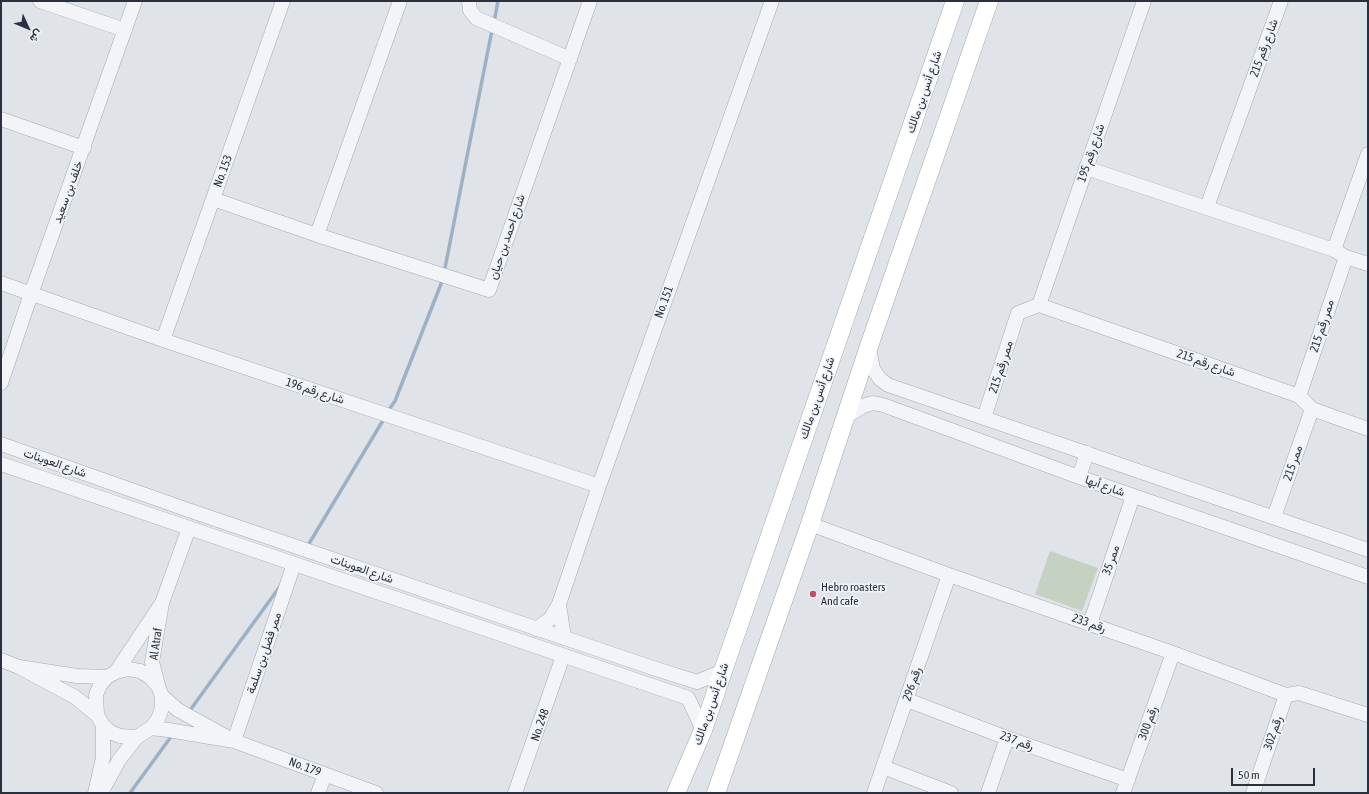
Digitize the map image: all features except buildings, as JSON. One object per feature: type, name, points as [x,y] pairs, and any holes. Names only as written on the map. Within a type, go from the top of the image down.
[{"type":"main road","name":"شارع أنس بن مالك","points":[[676,793],[703,730],[955,1]]},
{"type":"main road","points":[[716,793],[810,524],[844,418],[989,1]]},
{"type":"street","points":[[40,1],[125,30]]},
{"type":"street","name":"خلف بن سعيد","points":[[1,383],[135,1]]},
{"type":"street","name":"No. 153","points":[[162,340],[283,1]]},
{"type":"street","points":[[317,236],[400,1]]},
{"type":"street","points":[[469,1],[470,10],[476,18],[570,59]]},
{"type":"street","name":"شارع احمد بن حيان","points":[[213,199],[317,236],[488,290],[590,1]]},
{"type":"street","name":"No. 151","points":[[536,629],[550,619],[559,604],[599,486],[772,1]]},
{"type":"street","name":"شارع رقم 195","points":[[1039,305],[1144,1]]},
{"type":"street","name":"شارع رقم 215","points":[[1207,207],[1281,1]]},
{"type":"street","points":[[1,119],[84,148]]},
{"type":"street","points":[[1340,253],[1368,154]]},
{"type":"street","points":[[1086,168],[1207,207],[1368,264]]},
{"type":"street","name":"ممر رقم 215","points":[[1299,396],[1340,253]]},
{"type":"street","name":"شارع رقم 196","points":[[1,283],[162,340],[599,486]]},
{"type":"street","name":"شارع رقم 215","points":[[1039,305],[1299,396],[1312,408],[1368,429]]},
{"type":"street","name":"ممر رقم 215","points":[[984,418],[1018,313],[1039,305]]},
{"type":"street","name":"شارع أبها","points":[[869,346],[873,369],[880,379],[888,385],[905,392],[1368,550]]},
{"type":"street","points":[[898,411],[905,392]]},
{"type":"street","name":"شارع أبها","points":[[844,418],[863,406],[873,403],[883,405],[1079,477],[1368,577]]},
{"type":"street","name":"ممر 215","points":[[1274,517],[1312,408]]},
{"type":"street","name":"شارع العوينات","points":[[1,444],[536,629],[697,682],[723,671]]},
{"type":"street","points":[[1079,477],[1087,453]]},
{"type":"street","name":"شارع العوينات","points":[[1,464],[688,698],[703,730]]},
{"type":"street","name":"ممر 35","points":[[1090,624],[1133,496]]},
{"type":"street","points":[[168,521],[175,505]]},
{"type":"street","points":[[212,535],[218,520]]},
{"type":"street","name":"رقم 233","points":[[810,524],[949,575],[1173,653],[1286,695],[1299,693],[1368,715]]},
{"type":"street","name":"Al Atraf","points":[[101,793],[119,760],[137,737],[151,728],[158,719],[162,708],[160,691],[152,662],[162,603],[189,528]]},
{"type":"street","name":"ممر فضل بن سلمة","points":[[234,741],[294,564]]},
{"type":"street","name":"رقم 296","points":[[874,793],[949,575]]},
{"type":"street","name":"Al Atraf","points":[[95,793],[103,758],[100,720],[96,695],[100,685],[112,674],[162,603]]},
{"type":"street","name":"No. 151","points":[[559,604],[564,638]]},
{"type":"street","name":"رقم 300","points":[[1125,786],[1173,653]]},
{"type":"street","name":"No. 248","points":[[515,793],[563,656]]},
{"type":"street","points":[[1,660],[20,667],[75,697],[100,720],[110,732],[120,736],[137,737]]},
{"type":"street","points":[[20,667],[77,676],[112,674]]},
{"type":"street","points":[[650,686],[668,685],[669,681],[667,677],[653,668]]},
{"type":"street","name":"Al Atraf","points":[[112,674],[128,669],[140,671],[150,677],[160,691]]},
{"type":"street","name":"No. 179","points":[[160,691],[178,710],[234,741],[376,793]]},
{"type":"street","name":"رقم 302","points":[[1253,793],[1286,695]]},
{"type":"street","name":"رقم 237","points":[[907,700],[1007,738],[1125,786]]},
{"type":"street","name":"No. 179","points":[[151,728],[234,741]]},
{"type":"street","points":[[988,793],[1007,738]]},
{"type":"street","points":[[883,768],[951,793]]},
{"type":"street","points":[[318,793],[325,775]]},
{"type":"green space","points":[[1050,551],[1098,568],[1082,611],[1035,594]]},
{"type":"waterway","points":[[494,22],[498,1]]},
{"type":"waterway","points":[[444,273],[492,30]]},
{"type":"waterway","points":[[388,411],[395,401],[443,279]]},
{"type":"waterway","points":[[307,547],[385,417]]},
{"type":"waterway","points":[[188,713],[281,585]]},
{"type":"waterway","points":[[130,793],[173,734]]},
{"type":"place","name":"Hebro roasters And cafe","points":[[813,594]]}]
